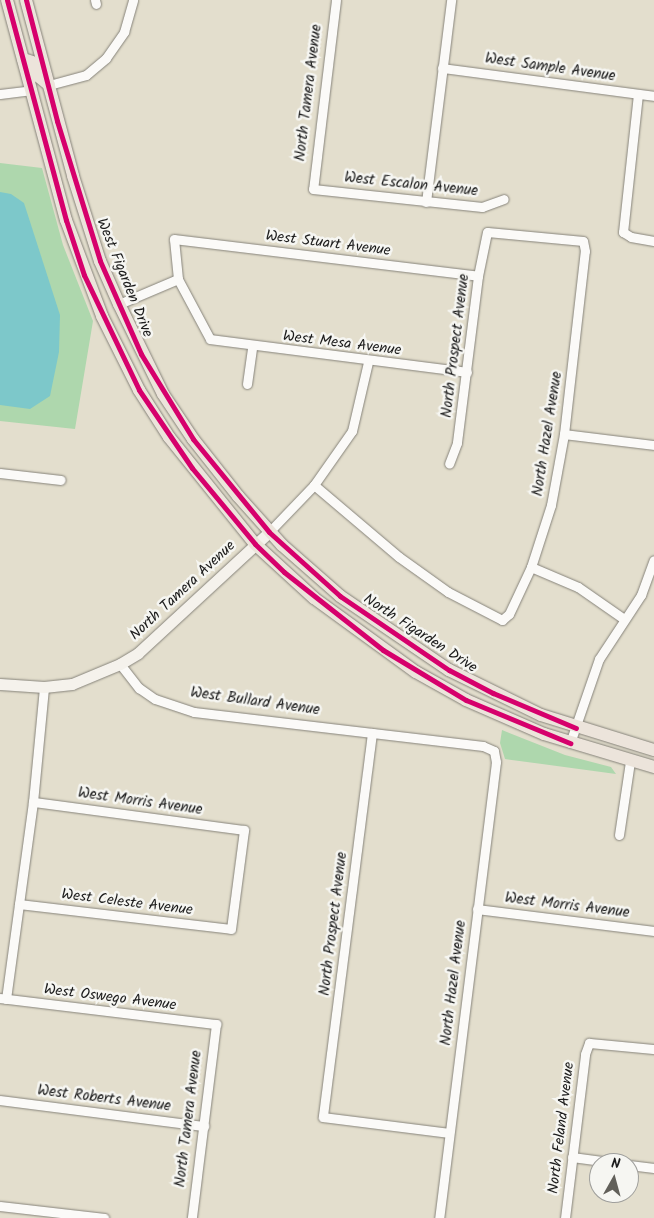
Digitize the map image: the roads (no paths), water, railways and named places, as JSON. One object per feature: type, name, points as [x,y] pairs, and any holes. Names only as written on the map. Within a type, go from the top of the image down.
[{"type":"main road","points":[[7,0],[66,220],[102,316],[139,390],[169,437],[255,544]]},
{"type":"main road","name":"West Figarden Drive","points":[[26,0],[57,121],[100,261],[141,354],[192,439],[270,532]]},
{"type":"main road","points":[[23,59],[32,62],[38,76],[49,85]]},
{"type":"main road","points":[[32,90],[42,95],[57,121]]},
{"type":"main road","name":"North Figarden Drive","points":[[270,532],[340,596],[414,648],[492,693],[576,728]]},
{"type":"main road","name":"North Figarden Drive","points":[[255,544],[314,598],[416,672],[466,700],[570,743]]},
{"type":"main road","points":[[576,728],[654,750]]},
{"type":"main road","points":[[570,743],[630,761],[654,766]]},
{"type":"main road","points":[[630,761],[641,756],[654,758]]},
{"type":"street","points":[[49,85],[86,75],[106,58],[124,32],[133,0]]},
{"type":"street","name":"North Tamera Avenue","points":[[313,189],[336,0]]},
{"type":"street","points":[[426,202],[451,0]]},
{"type":"street","name":"West Sample Avenue","points":[[442,68],[654,96]]},
{"type":"street","points":[[0,94],[32,90]]},
{"type":"street","points":[[638,94],[623,232],[631,237],[654,241]]},
{"type":"street","name":"West Escalon Avenue","points":[[313,189],[482,207],[504,199]]},
{"type":"street","name":"North Hazel Avenue","points":[[314,485],[399,557],[448,592],[502,620],[509,614],[531,567],[551,505],[564,434],[584,251],[583,241],[488,232]]},
{"type":"street","name":"North Prospect Avenue","points":[[450,464],[456,443],[467,372],[478,276],[488,232]]},
{"type":"street","name":"West Stuart Avenue","points":[[178,279],[174,239],[478,276]]},
{"type":"street","points":[[119,304],[178,279]]},
{"type":"street","name":"West Mesa Avenue","points":[[178,279],[210,339],[252,347],[368,362],[467,372]]},
{"type":"street","points":[[247,384],[252,347]]},
{"type":"street","name":"North Tamera Avenue","points":[[120,664],[138,653],[270,532],[314,485],[352,430],[368,362]]},
{"type":"street","points":[[564,434],[654,444]]},
{"type":"street","points":[[0,473],[61,480]]},
{"type":"street","points":[[570,743],[599,660],[641,595],[654,560]]},
{"type":"street","points":[[531,567],[578,587],[624,619]]},
{"type":"street","points":[[0,684],[44,687],[72,684],[120,664]]},
{"type":"street","name":"West Bullard Avenue","points":[[120,664],[139,688],[172,707],[483,746],[494,751]]},
{"type":"street","points":[[3,998],[19,904],[44,687]]},
{"type":"street","name":"North Prospect Avenue","points":[[372,733],[323,1117],[449,1133]]},
{"type":"street","name":"North Hazel Avenue","points":[[439,1218],[496,762],[494,751]]},
{"type":"street","points":[[619,835],[630,761]]},
{"type":"street","name":"West Morris Avenue","points":[[32,802],[244,830],[231,929]]},
{"type":"street","name":"West Celeste Avenue","points":[[19,904],[231,929]]},
{"type":"street","name":"West Morris Avenue","points":[[477,909],[654,931]]},
{"type":"street","name":"West Oswego Avenue","points":[[3,998],[216,1024]]},
{"type":"street","name":"North Tamera Avenue","points":[[192,1218],[216,1024]]},
{"type":"street","name":"North Feland Avenue","points":[[565,1218],[585,1054],[589,1042],[654,1049]]},
{"type":"street","name":"West Roberts Avenue","points":[[0,1100],[204,1126]]},
{"type":"street","points":[[572,1157],[589,1159]]},
{"type":"street","points":[[639,1166],[654,1168]]},
{"type":"street","points":[[0,1206],[104,1218]]},
{"type":"water","points":[[0,192],[11,194],[24,203],[60,315],[59,352],[50,396],[30,409],[0,405]]}]
